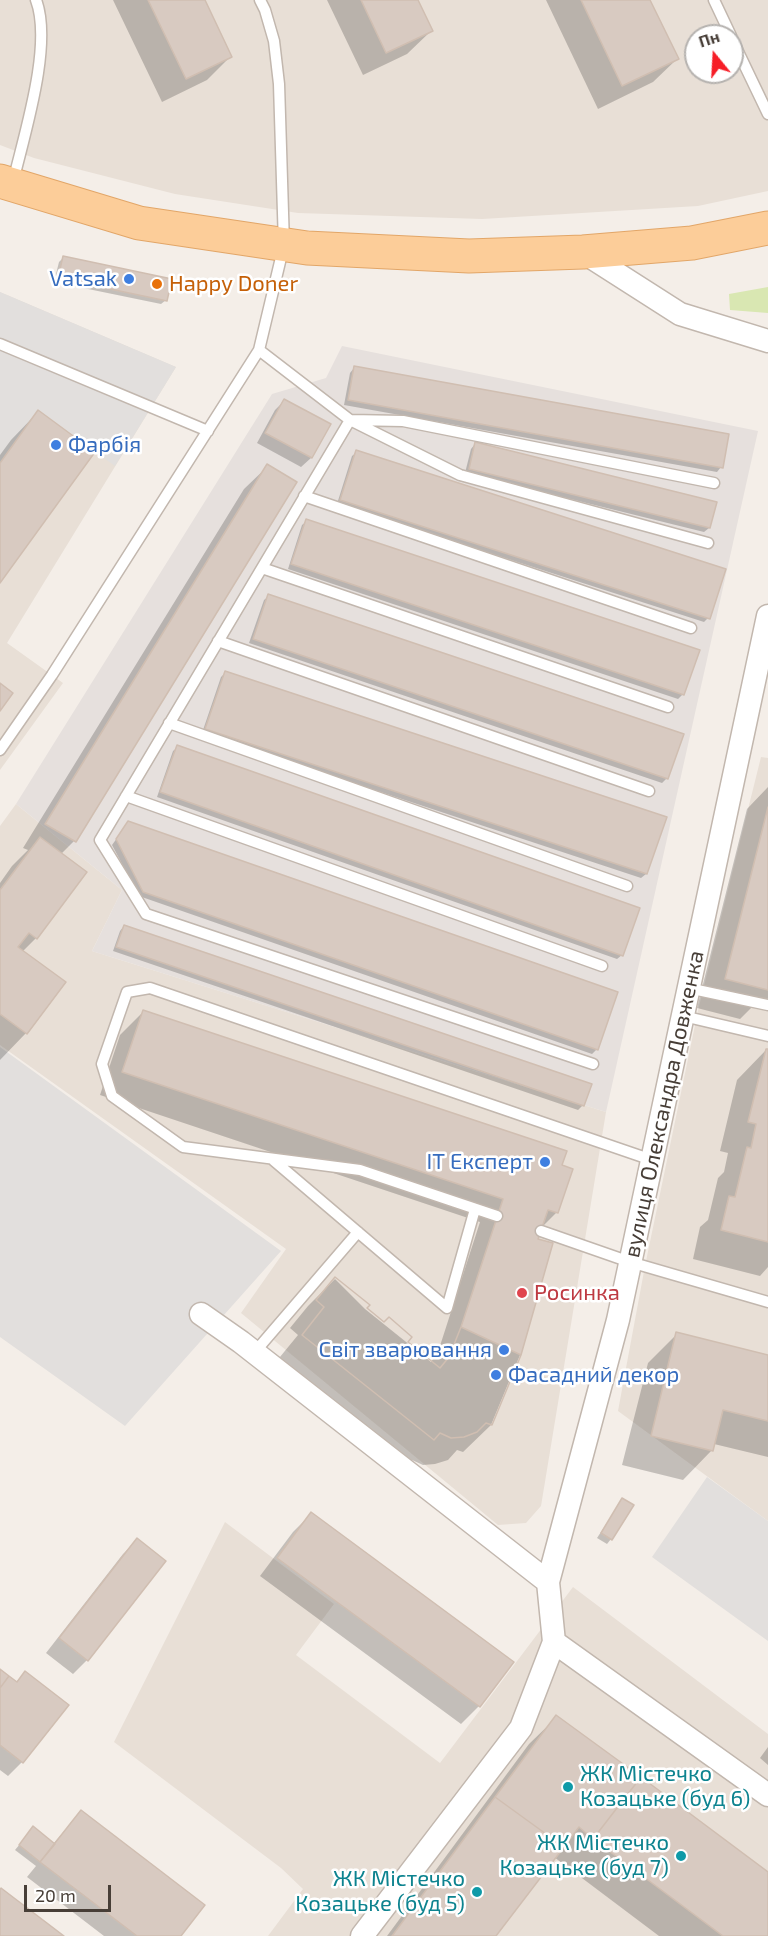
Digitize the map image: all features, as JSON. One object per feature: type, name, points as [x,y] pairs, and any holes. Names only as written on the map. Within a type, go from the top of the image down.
[{"type":"main road","points":[[6,183],[139,223],[307,248],[469,256],[583,252],[692,243],[768,228]]},
{"type":"street","points":[[583,252],[680,314],[768,341]]},
{"type":"street","name":"вулиця Олександра Довженка","points":[[548,1582],[618,1320],[768,616]]},
{"type":"street","points":[[201,1314],[548,1582],[554,1642],[521,1728],[362,1936]]},
{"type":"street","points":[[554,1642],[768,1795]]},
{"type":"lane","points":[[6,183],[38,74],[41,38],[36,0]]},
{"type":"lane","points":[[0,750],[52,675],[259,350],[284,245],[279,84],[274,41],[260,0]]},
{"type":"lane","points":[[714,0],[725,24]]},
{"type":"lane","points":[[744,64],[768,114]]},
{"type":"lane","points":[[0,344],[208,431]]},
{"type":"lane","points":[[259,350],[350,420],[460,475],[708,543]]},
{"type":"lane","points":[[350,420],[403,421],[714,483]]},
{"type":"lane","points":[[350,420],[100,840],[146,914],[593,1064]]},
{"type":"lane","points":[[304,496],[692,628]]},
{"type":"lane","points":[[262,568],[668,707]]},
{"type":"lane","points":[[218,641],[649,791]]},
{"type":"lane","points":[[169,723],[627,886]]},
{"type":"lane","points":[[126,796],[602,966]]},
{"type":"lane","points":[[497,1216],[360,1170],[183,1147],[112,1096],[102,1064],[127,993],[150,988],[652,1160]]},
{"type":"lane","points":[[688,988],[768,1005]]},
{"type":"lane","points":[[683,1016],[768,1036]]},
{"type":"lane","points":[[272,1158],[447,1308],[475,1209]]},
{"type":"lane","points":[[541,1231],[630,1262],[768,1302]]},
{"type":"lane","points":[[254,1353],[357,1232]]},
{"type":"shaded area","points":[[0,0],[768,0],[768,191],[698,206],[482,219],[298,213],[175,194],[34,158],[0,145]]},
{"type":"shaded area","points":[[0,292],[176,367],[7,643],[63,683],[0,770]]},
{"type":"shaded area","points":[[0,292],[176,367],[115,466],[38,411],[0,463]]},
{"type":"shaded area","points":[[342,346],[758,431],[606,1112],[92,951],[122,890],[16,804],[272,394],[326,378]]},
{"type":"shaded area","points":[[761,757],[768,758],[768,1521],[618,1411],[645,1266],[699,1006]]},
{"type":"shaded area","points":[[16,804],[122,890],[92,951],[606,1112],[541,1506],[526,1523],[498,1525],[241,1313],[286,1249],[0,1045],[0,826]]},
{"type":"shaded area","points":[[0,1047],[281,1251],[125,1426],[0,1337]]},
{"type":"shaded area","points":[[707,1477],[768,1521],[768,1641],[652,1557]]},
{"type":"shaded area","points":[[225,1522],[334,1604],[296,1655],[440,1763],[573,1587],[768,1734],[768,1936],[268,1936],[303,1889],[281,1868],[114,1742]]},
{"type":"green space","points":[[768,287],[768,313],[730,310],[729,294]]},
{"type":"building","points":[[148,0],[205,0],[232,57],[186,79]]},
{"type":"building","points":[[361,0],[418,0],[433,31],[386,53]]},
{"type":"building","points":[[581,0],[650,0],[679,59],[622,86]]},
{"type":"building","points":[[63,256],[172,279],[167,301],[58,278]]},
{"type":"building","points":[[354,366],[729,434],[723,468],[348,400]]},
{"type":"building","points":[[284,399],[331,424],[312,458],[265,433]]},
{"type":"building","points":[[38,410],[95,452],[0,583],[0,463]]},
{"type":"building","points":[[475,442],[717,502],[710,528],[469,469]]},
{"type":"building","points":[[356,450],[726,569],[710,619],[340,500]]},
{"type":"building","points":[[267,464],[297,482],[76,842],[45,824]]},
{"type":"building","points":[[306,519],[700,650],[684,695],[291,564]]},
{"type":"building","points":[[268,594],[684,734],[668,779],[253,639]]},
{"type":"building","points":[[225,671],[667,817],[647,874],[205,729]]},
{"type":"building","points":[[0,683],[13,693],[0,711]]},
{"type":"building","points":[[177,745],[640,908],[623,956],[160,792]]},
{"type":"building","points":[[768,807],[768,990],[725,979]]},
{"type":"building","points":[[128,821],[618,992],[598,1050],[143,892],[116,839]]},
{"type":"building","points":[[40,837],[87,872],[37,939],[29,933],[18,947],[66,982],[27,1034],[0,1014],[0,890]]},
{"type":"building","points":[[124,925],[592,1084],[584,1106],[116,947]]},
{"type":"building","points":[[143,1010],[567,1151],[562,1165],[573,1169],[558,1213],[548,1210],[538,1239],[553,1243],[521,1355],[492,1425],[486,1423],[477,1432],[464,1437],[451,1438],[440,1433],[434,1440],[302,1335],[324,1307],[316,1300],[335,1277],[370,1305],[367,1308],[384,1322],[389,1317],[412,1337],[408,1342],[440,1368],[449,1357],[461,1327],[503,1199],[122,1072]]},
{"type":"building","points":[[766,1049],[768,1049],[768,1242],[721,1230],[729,1196],[735,1197],[747,1147],[751,1148],[756,1124],[748,1122]]},
{"type":"building","points":[[335,1277],[370,1305],[367,1308],[384,1322],[389,1317],[412,1337],[408,1342],[440,1368],[449,1357],[461,1327],[521,1355],[492,1425],[486,1423],[477,1432],[464,1437],[451,1438],[440,1433],[434,1440],[302,1335],[324,1307],[316,1300]]},
{"type":"building","points":[[676,1332],[768,1355],[768,1421],[723,1410],[713,1451],[651,1436]]},
{"type":"building","points":[[622,1498],[634,1505],[612,1540],[601,1533]]},
{"type":"building","points":[[311,1512],[514,1662],[480,1707],[277,1558]]},
{"type":"building","points":[[137,1538],[166,1561],[88,1661],[59,1638]]},
{"type":"building","points":[[0,1669],[9,1676],[0,1688]]},
{"type":"building","points":[[25,1671],[69,1705],[23,1763],[0,1745],[0,1688],[9,1676],[17,1682]]},
{"type":"building","name":"ЖК Містечко Козацьке (буд 6)","points":[[556,1715],[641,1777],[593,1839],[579,1827],[564,1847],[495,1797]]},
{"type":"building","name":"ЖК Містечко Козацьке (буд 7)","points":[[641,1777],[768,1872],[768,1936],[723,1936],[593,1839]]},
{"type":"building","name":"ЖК Містечко Козацьке (буд 5)","points":[[495,1797],[564,1847],[496,1936],[392,1936]]},
{"type":"building","points":[[81,1810],[205,1905],[181,1936],[137,1936],[40,1862]]},
{"type":"building","points":[[33,1826],[55,1844],[40,1862],[19,1845]]},
{"type":"building","points":[[1,1888],[64,1936],[0,1936]]},
{"type":"place","name":"Vatsak","points":[[129,279]]},
{"type":"place","name":"Happy Doner","points":[[157,284]]},
{"type":"place","name":"Фарбія","points":[[56,445]]},
{"type":"place","name":"IT Експерт","points":[[545,1162]]},
{"type":"place","name":"Росинка","points":[[522,1293]]},
{"type":"place","name":"Світ зварювання","points":[[504,1350]]},
{"type":"place","name":"Фасадний декор","points":[[496,1375]]},
{"type":"place","name":"ЖК Містечко Козацьке (буд 6)","points":[[568,1787]]},
{"type":"place","name":"ЖК Містечко Козацьке (буд 7)","points":[[681,1856]]},
{"type":"place","name":"ЖК Містечко Козацьке (буд 5)","points":[[477,1892]]}]
